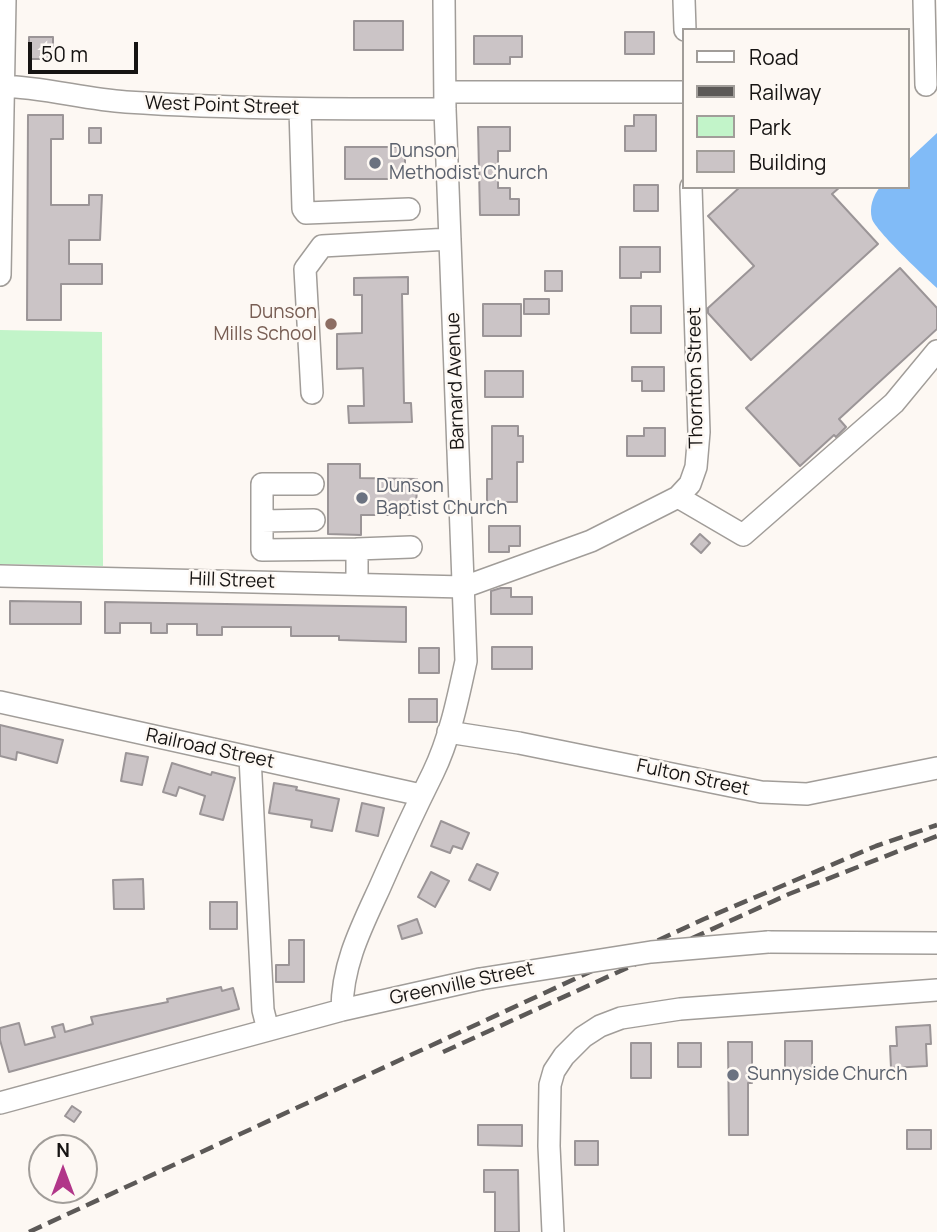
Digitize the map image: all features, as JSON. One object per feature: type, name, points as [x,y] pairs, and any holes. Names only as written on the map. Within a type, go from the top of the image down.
[{"type":"street","points":[[0,275],[5,0]]},
{"type":"street","name":"Barnard Avenue","points":[[342,1010],[345,971],[355,941],[434,772],[448,732],[466,661],[445,100],[444,0]]},
{"type":"street","points":[[684,0],[685,28]]},
{"type":"street","points":[[923,85],[924,0]]},
{"type":"street","name":"West Point Street","points":[[2,86],[38,88],[102,100],[300,109],[445,100],[682,92]]},
{"type":"street","points":[[300,109],[303,209],[306,213],[409,209]]},
{"type":"street","name":"Thornton Street","points":[[678,498],[690,484],[696,467],[699,432],[691,189]]},
{"type":"street","points":[[312,393],[305,269],[322,246],[450,239]]},
{"type":"street","points":[[464,587],[591,541],[678,498],[743,535],[894,402],[937,351]]},
{"type":"street","points":[[313,484],[262,484],[262,550],[411,547]]},
{"type":"street","points":[[262,521],[314,520]]},
{"type":"street","points":[[357,549],[358,584]]},
{"type":"street","name":"Hill Street","points":[[0,576],[464,587]]},
{"type":"street","name":"Railroad Street","points":[[0,702],[421,795]]},
{"type":"street","name":"Fulton Street","points":[[448,732],[519,743],[761,792],[807,794],[937,768]]},
{"type":"street","points":[[250,757],[264,1010],[268,1030]]},
{"type":"street","name":"Greenville Street","points":[[0,1103],[342,1010],[480,979],[651,951],[768,942],[937,943]]},
{"type":"street","points":[[553,1232],[549,1146],[550,1084],[554,1071],[564,1056],[591,1031],[621,1018],[680,1009],[937,990]]},
{"type":"green space","points":[[0,330],[102,332],[103,566],[0,564]]},
{"type":"water","points":[[937,133],[937,288],[882,233],[872,219],[871,210],[879,189],[909,189],[909,159]]},
{"type":"building","points":[[354,21],[403,21],[403,50],[354,50]]},
{"type":"building","points":[[625,32],[654,32],[654,54],[625,54]]},
{"type":"building","points":[[474,36],[522,36],[522,57],[510,57],[510,64],[474,64]]},
{"type":"building","points":[[29,37],[53,37],[53,59],[29,59]]},
{"type":"building","points":[[28,115],[63,115],[63,139],[51,139],[51,205],[89,205],[89,195],[102,195],[100,240],[69,240],[69,264],[102,264],[102,284],[61,284],[61,320],[27,320]]},
{"type":"building","points":[[634,115],[656,115],[656,151],[625,151],[625,126],[634,126]]},
{"type":"building","points":[[478,127],[510,127],[510,151],[498,151],[498,188],[510,188],[510,199],[519,199],[519,215],[480,215]]},
{"type":"building","points":[[89,128],[101,128],[101,143],[89,143]]},
{"type":"building","name":"Dunson Methodist Church","points":[[345,147],[405,147],[405,179],[345,179]]},
{"type":"building","points":[[634,185],[658,185],[658,211],[634,211]]},
{"type":"building","points":[[738,189],[838,189],[832,194],[878,244],[751,360],[708,313],[708,308],[754,266],[708,216]]},
{"type":"building","points":[[620,247],[660,247],[660,272],[641,272],[641,278],[620,278]]},
{"type":"building","points":[[900,268],[937,308],[937,329],[839,419],[846,427],[800,466],[746,408]]},
{"type":"building","points":[[545,271],[562,271],[562,291],[545,291]]},
{"type":"building","points":[[408,277],[408,294],[402,294],[404,403],[411,403],[412,422],[349,423],[348,406],[364,406],[363,368],[337,369],[337,334],[362,333],[362,295],[354,295],[354,278]]},
{"type":"building","points":[[524,299],[549,299],[549,314],[524,314]]},
{"type":"building","points":[[483,304],[521,304],[521,336],[483,336]]},
{"type":"building","points":[[631,306],[661,306],[661,333],[631,333]]},
{"type":"building","points":[[632,367],[664,367],[664,391],[642,391],[642,381],[632,381]]},
{"type":"building","points":[[485,371],[523,371],[523,397],[485,397]]},
{"type":"building","points":[[492,426],[518,426],[518,436],[523,436],[523,462],[517,462],[517,502],[487,502],[487,479],[492,479]]},
{"type":"building","points":[[644,428],[665,428],[665,456],[627,456],[627,436],[644,436]]},
{"type":"building","name":"Dunson Baptist Church","points":[[328,464],[360,464],[360,478],[417,479],[416,515],[361,515],[361,535],[328,534]]},
{"type":"building","points":[[489,526],[520,526],[520,546],[509,546],[509,552],[489,552]]},
{"type":"building","points":[[700,534],[710,543],[701,553],[691,544]]},
{"type":"building","points":[[511,588],[511,597],[532,597],[532,614],[491,614],[491,591]]},
{"type":"building","points":[[10,601],[81,602],[81,624],[10,624]]},
{"type":"building","points":[[105,602],[406,607],[406,642],[339,640],[339,636],[291,636],[291,627],[222,627],[222,635],[197,635],[197,624],[167,624],[167,633],[151,633],[151,623],[120,623],[120,633],[105,633]]},
{"type":"building","points":[[492,647],[532,647],[532,669],[492,669]]},
{"type":"building","points":[[419,648],[439,648],[439,673],[419,673]]},
{"type":"building","points":[[409,699],[437,699],[437,722],[409,722]]},
{"type":"building","points":[[0,725],[63,740],[57,763],[17,752],[16,760],[0,756]]},
{"type":"building","points":[[126,753],[148,757],[142,785],[121,781]]},
{"type":"building","points":[[172,763],[211,775],[212,772],[235,778],[223,820],[200,814],[205,796],[179,787],[176,796],[163,792]]},
{"type":"building","points":[[274,783],[339,799],[332,831],[311,827],[312,820],[269,813]]},
{"type":"building","points":[[362,803],[384,808],[378,836],[356,831]]},
{"type":"building","points":[[441,821],[469,833],[462,849],[453,846],[450,853],[431,846]]},
{"type":"building","points":[[477,864],[498,873],[490,890],[469,880]]},
{"type":"building","points":[[431,872],[449,881],[435,907],[418,897]]},
{"type":"building","points":[[143,879],[144,909],[114,909],[113,880]]},
{"type":"building","points":[[210,902],[237,902],[237,929],[210,929]]},
{"type":"building","points":[[417,919],[422,933],[402,939],[398,926]]},
{"type":"building","points":[[289,940],[304,940],[304,982],[276,982],[276,965],[289,965]]},
{"type":"building","points":[[221,987],[222,991],[233,988],[239,1009],[9,1072],[0,1040],[0,1028],[19,1023],[25,1045],[55,1037],[52,1027],[63,1024],[65,1032],[93,1024],[91,1017],[168,1002],[167,999]]},
{"type":"building","points":[[930,1025],[931,1044],[926,1044],[927,1066],[891,1068],[890,1046],[897,1046],[896,1027]]},
{"type":"building","points":[[785,1041],[812,1041],[812,1072],[785,1072]]},
{"type":"building","points":[[728,1042],[752,1042],[752,1083],[748,1083],[748,1135],[729,1135]]},
{"type":"building","points":[[631,1043],[651,1043],[651,1078],[631,1078]]},
{"type":"building","points":[[678,1043],[701,1043],[701,1067],[678,1067]]},
{"type":"building","points":[[72,1106],[81,1112],[74,1122],[65,1116]]},
{"type":"building","points":[[478,1125],[522,1125],[522,1146],[478,1145]]},
{"type":"building","points":[[907,1130],[931,1130],[931,1149],[907,1149]]},
{"type":"building","points":[[575,1141],[598,1141],[598,1165],[575,1165]]},
{"type":"building","points":[[484,1170],[518,1170],[519,1232],[495,1232],[495,1192],[484,1192]]},
{"type":"railway","points":[[29,1232],[704,919],[876,846],[937,825]]},
{"type":"railway","points":[[443,1052],[789,894],[937,836]]},
{"type":"place","name":"Dunson Methodist Church","points":[[375,163]]},
{"type":"place","name":"Dunson Mills School","points":[[331,324]]},
{"type":"place","name":"Dunson Baptist Church","points":[[362,498]]},
{"type":"place","name":"Sunnyside Church","points":[[733,1075]]}]
